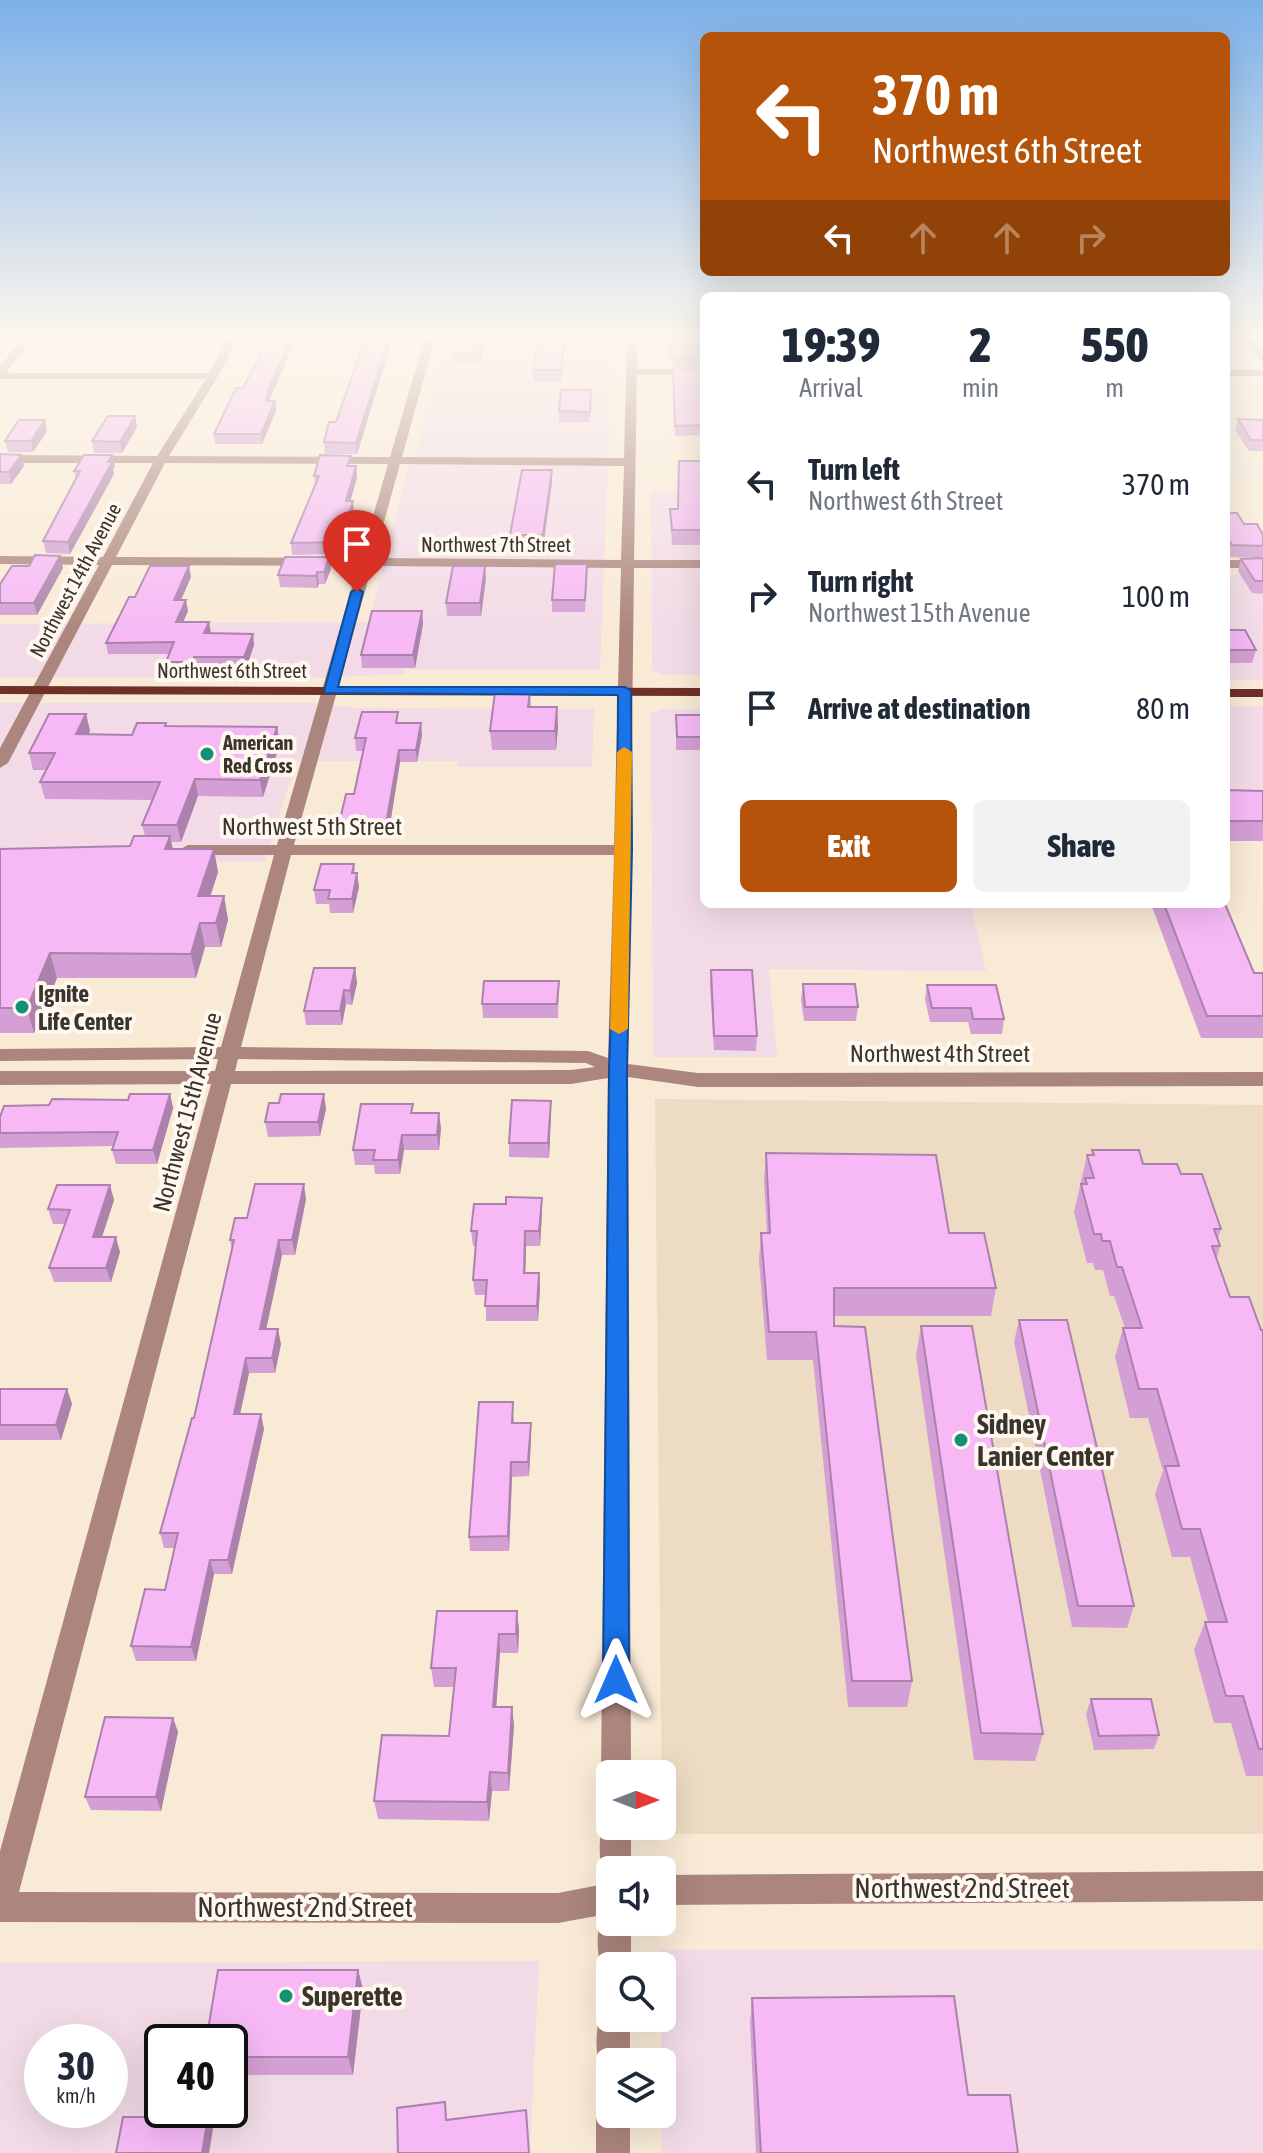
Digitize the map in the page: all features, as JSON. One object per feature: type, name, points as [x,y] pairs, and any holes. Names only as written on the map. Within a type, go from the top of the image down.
[{"type":"main road","name":"Northwest 6th Street","points":[[0,690],[700,692]]},
{"type":"main road","points":[[1230,693],[1263,693]]},
{"type":"street","name":"Northwest 14th Avenue","points":[[0,763],[177,434]]},
{"type":"street","name":"Northwest 15th Avenue","points":[[0,1907],[284,850],[404,434]]},
{"type":"street","points":[[616,1760],[618,1070],[629,434]]},
{"type":"street","points":[[0,459],[628,462]]},
{"type":"street","name":"Northwest 7th Street","points":[[0,560],[700,564]]},
{"type":"street","points":[[1230,564],[1263,564]]},
{"type":"street","name":"Northwest 5th Street","points":[[169,850],[624,850]]},
{"type":"street","name":"Northwest 4th Street","points":[[0,1055],[229,1053],[588,1057],[618,1070],[662,1078],[698,1080],[1263,1079]]},
{"type":"street","name":"Northwest 4th Street","points":[[0,1078],[571,1077],[618,1070]]},
{"type":"street","name":"Northwest 2nd Street","points":[[676,1890],[1263,1886]]},
{"type":"street","name":"Northwest 2nd Street","points":[[0,1907],[558,1908],[596,1901]]},
{"type":"street","points":[[613,2128],[613,2153]]},
{"type":"shaded area","points":[[421,434],[609,434],[600,670],[405,669],[404,674],[318,678],[0,677],[0,624],[369,622],[407,470]]},
{"type":"shaded area","points":[[651,491],[700,491],[700,675],[662,675],[652,670]]},
{"type":"shaded area","points":[[1230,575],[1263,575],[1263,680],[1230,680]]},
{"type":"shaded area","points":[[0,703],[312,703],[356,708],[594,709],[592,767],[457,767],[457,761],[296,761],[265,862],[0,860]]},
{"type":"shaded area","points":[[1230,706],[1263,706],[1263,794],[1230,794]]},
{"type":"shaded area","points":[[662,709],[700,709],[700,908],[972,908],[986,971],[769,969],[777,1057],[653,1057],[651,714]]},
{"type":"shaded area","name":"Sidney Lanier Center","points":[[655,1099],[1263,1105],[1263,1834],[676,1834],[676,1760],[661,1760]]},
{"type":"shaded area","points":[[1263,1950],[1263,2153],[662,2153],[662,2128],[676,2128],[676,2048],[661,2048],[661,2032],[676,2032],[676,1952],[660,1952]]},
{"type":"shaded area","points":[[539,1961],[530,2153],[0,2153],[0,1963]]},
{"type":"building","points":[[9,434],[35,434],[31,441],[5,441]]},
{"type":"building","points":[[96,434],[124,434],[120,442],[92,441]]},
{"type":"building","points":[[326,434],[359,434],[356,443],[324,442]]},
{"type":"building","points":[[1248,434],[1263,434],[1263,440],[1251,440]]},
{"type":"building","points":[[0,454],[21,455],[9,472],[0,472]]},
{"type":"building","points":[[84,455],[112,455],[108,462],[112,462],[68,542],[43,541],[80,471],[74,471]]},
{"type":"building","points":[[320,455],[351,456],[347,466],[356,466],[346,501],[353,501],[340,542],[291,543],[319,476],[314,476]]},
{"type":"building","points":[[679,461],[700,461],[700,530],[672,530],[670,509],[678,509]]},
{"type":"building","points":[[522,470],[552,470],[543,535],[510,535]]},
{"type":"building","points":[[1230,513],[1237,513],[1244,524],[1257,524],[1263,535],[1263,546],[1232,545]]},
{"type":"building","points":[[35,555],[60,556],[34,603],[0,603],[0,584],[12,566],[29,566]]},
{"type":"building","points":[[285,557],[329,557],[324,572],[317,572],[316,576],[278,575]]},
{"type":"building","points":[[1263,558],[1263,581],[1255,581],[1241,559]]},
{"type":"building","points":[[555,564],[587,564],[585,600],[552,600]]},
{"type":"building","points":[[150,566],[189,566],[174,600],[186,600],[176,622],[209,622],[204,633],[253,634],[244,657],[194,657],[192,662],[166,662],[174,642],[106,643],[129,597],[135,597]]},
{"type":"building","points":[[453,566],[485,566],[480,603],[446,603]]},
{"type":"building","points":[[372,611],[422,611],[413,655],[361,655]]},
{"type":"building","points":[[1230,630],[1245,630],[1256,650],[1230,650]]},
{"type":"building","points":[[495,692],[530,692],[528,707],[557,707],[555,731],[490,731]]},
{"type":"building","points":[[362,712],[398,712],[396,723],[421,723],[416,750],[399,750],[386,824],[339,824],[346,794],[354,794],[366,738],[355,738]]},
{"type":"building","points":[[49,714],[86,714],[76,734],[132,735],[137,723],[277,727],[260,780],[195,779],[177,825],[142,825],[160,782],[40,782],[55,753],[29,753]]},
{"type":"building","points":[[676,715],[700,715],[700,737],[677,737]]},
{"type":"building","points":[[1230,790],[1263,791],[1263,821],[1230,821]]},
{"type":"building","points":[[134,836],[170,836],[165,849],[214,849],[198,896],[224,896],[216,923],[200,923],[191,954],[50,953],[27,1008],[0,1008],[0,849],[130,846]]},
{"type":"building","points":[[321,864],[354,864],[352,873],[357,873],[352,899],[328,899],[330,890],[314,890]]},
{"type":"building","points":[[1166,908],[1227,908],[1254,973],[1263,973],[1263,1016],[1207,1016]]},
{"type":"building","points":[[314,968],[355,968],[350,991],[344,990],[340,1011],[304,1011]]},
{"type":"building","points":[[711,970],[752,970],[757,1036],[714,1036]]},
{"type":"building","points":[[484,981],[559,981],[557,1004],[482,1004]]},
{"type":"building","points":[[803,984],[855,984],[858,1007],[805,1007]]},
{"type":"building","points":[[927,985],[996,985],[1004,1019],[973,1019],[971,1008],[932,1008]]},
{"type":"building","points":[[130,1094],[170,1094],[153,1150],[112,1150],[118,1132],[0,1133],[4,1106],[49,1105],[52,1099],[128,1100]]},
{"type":"building","points":[[281,1094],[324,1094],[318,1122],[265,1122],[269,1103],[279,1103]]},
{"type":"building","points":[[512,1100],[551,1101],[548,1143],[509,1143]]},
{"type":"building","points":[[361,1104],[413,1104],[411,1113],[439,1113],[437,1135],[402,1135],[398,1160],[373,1160],[375,1150],[353,1150]]},
{"type":"building","points":[[1092,1150],[1139,1150],[1143,1164],[1177,1164],[1181,1174],[1202,1174],[1221,1229],[1214,1229],[1220,1246],[1212,1246],[1230,1297],[1249,1297],[1263,1330],[1263,1749],[1259,1749],[1243,1696],[1226,1696],[1205,1622],[1227,1622],[1200,1529],[1182,1529],[1165,1466],[1179,1466],[1157,1389],[1139,1389],[1123,1328],[1142,1328],[1122,1267],[1117,1267],[1110,1241],[1102,1241],[1101,1234],[1094,1234],[1081,1184],[1087,1184],[1085,1178],[1094,1178],[1087,1155],[1094,1155]]},
{"type":"building","points":[[766,1153],[936,1155],[949,1233],[984,1233],[996,1288],[834,1288],[834,1326],[865,1327],[912,1681],[852,1681],[816,1332],[769,1332],[761,1233],[770,1233]]},
{"type":"building","points":[[255,1184],[304,1184],[292,1240],[279,1240],[260,1329],[278,1329],[272,1358],[246,1358],[234,1414],[261,1414],[228,1560],[210,1560],[191,1647],[131,1646],[145,1589],[165,1590],[178,1533],[160,1533],[194,1418],[234,1240],[230,1240],[235,1218],[247,1218]]},
{"type":"building","points":[[57,1185],[110,1185],[93,1237],[116,1237],[106,1268],[49,1268],[70,1210],[48,1209]]},
{"type":"building","points":[[506,1197],[542,1198],[539,1231],[525,1231],[524,1273],[539,1273],[537,1306],[485,1306],[487,1280],[473,1280],[477,1231],[471,1231],[474,1204],[506,1204]]},
{"type":"building","points":[[1019,1320],[1067,1320],[1134,1606],[1078,1606]]},
{"type":"building","points":[[921,1326],[972,1326],[1043,1734],[981,1733]]},
{"type":"building","points":[[0,1389],[67,1389],[56,1425],[0,1425]]},
{"type":"building","points":[[479,1402],[513,1402],[512,1423],[531,1423],[528,1462],[511,1462],[508,1536],[469,1537]]},
{"type":"building","points":[[437,1611],[517,1611],[516,1634],[499,1634],[493,1707],[512,1707],[508,1773],[490,1772],[487,1802],[374,1801],[382,1735],[449,1736],[456,1668],[431,1668]]},
{"type":"building","points":[[1091,1699],[1151,1699],[1159,1735],[1099,1736]]},
{"type":"building","points":[[105,1717],[173,1718],[156,1797],[85,1797]]},
{"type":"building","points":[[218,1970],[358,1970],[348,2057],[248,2057],[248,2024],[209,2024]]},
{"type":"building","points":[[954,1996],[968,2095],[1010,2095],[1018,2153],[761,2153],[752,1998]]},
{"type":"building","points":[[445,2102],[446,2120],[526,2110],[529,2153],[398,2153],[397,2108]]},
{"type":"building","points":[[128,2117],[144,2117],[144,2128],[206,2128],[202,2153],[116,2153],[121,2128],[128,2128]]},
{"type":"slow traffic","points":[[619,1029],[624,752]]},
{"type":"place","name":"American Red Cross","points":[[207,754]]},
{"type":"place","name":"Ignite Life Center","points":[[22,1007]]},
{"type":"place","name":"Sidney Lanier Center","points":[[961,1440]]},
{"type":"place","name":"Superette","points":[[286,1996]]},
{"type":"route","points":[[357,592],[330,691],[625,691],[618,1070],[616,1680]]}]
